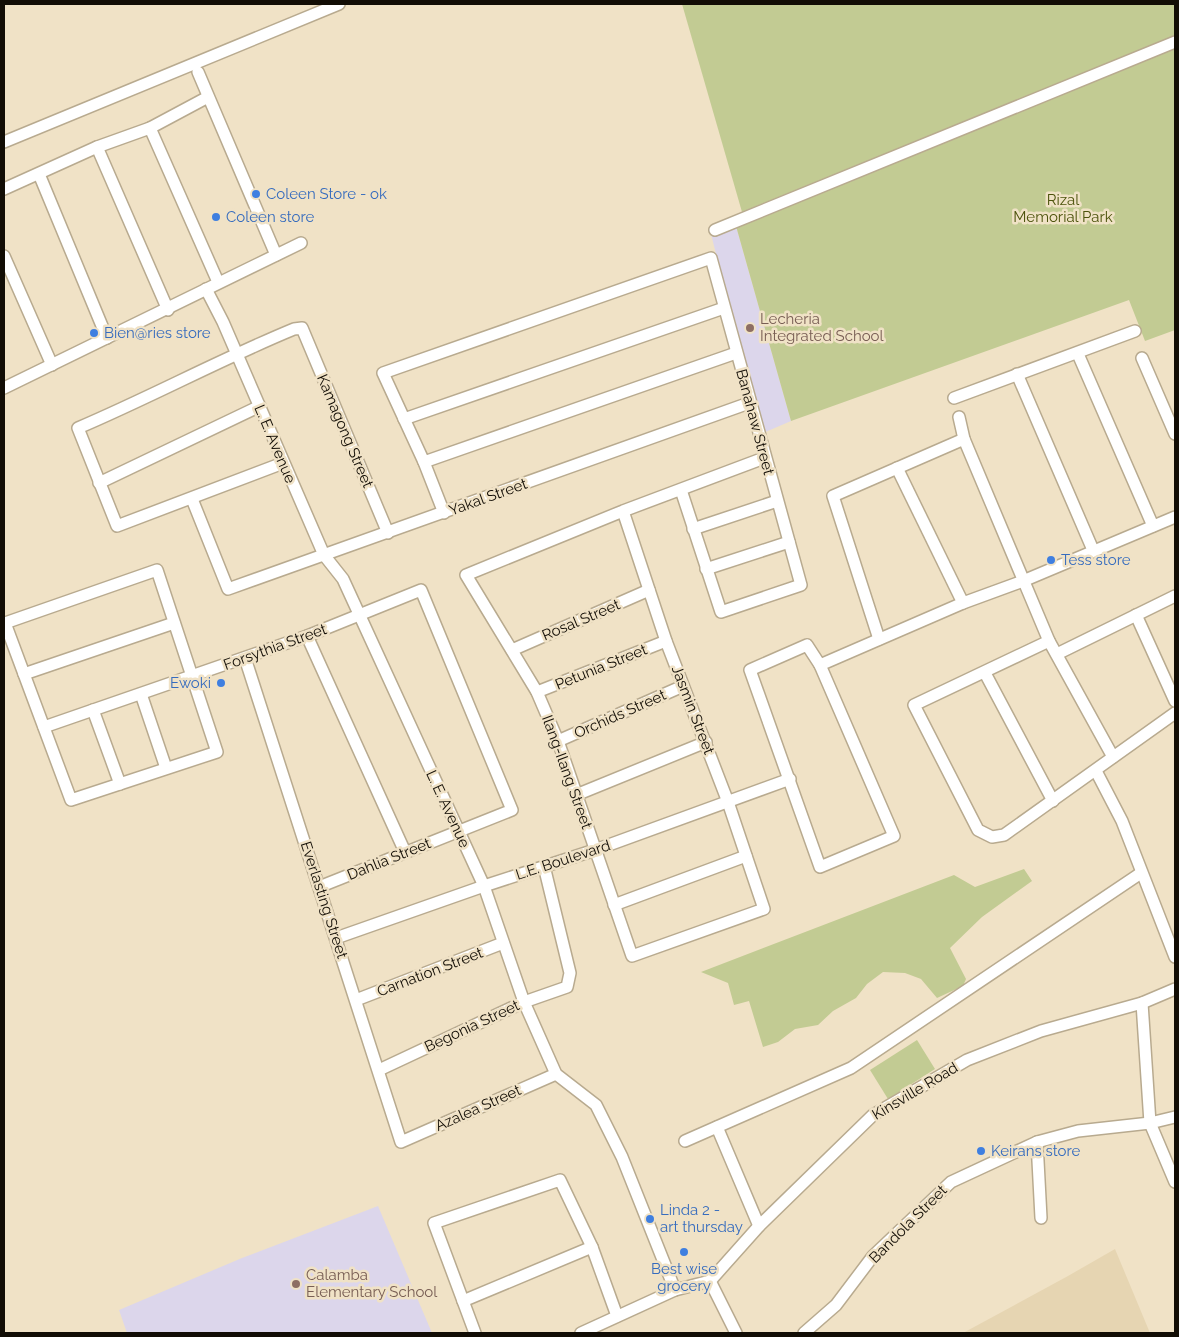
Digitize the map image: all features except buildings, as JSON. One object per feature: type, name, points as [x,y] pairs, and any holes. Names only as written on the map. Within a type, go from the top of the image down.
[{"type":"street","points":[[4,142],[339,4]]},
{"type":"street","points":[[715,230],[1175,42]]},
{"type":"street","points":[[198,72],[276,255]]},
{"type":"street","points":[[4,189],[98,147],[150,128],[208,97]]},
{"type":"street","points":[[150,128],[218,282]]},
{"type":"street","points":[[98,147],[168,310]]},
{"type":"street","points":[[39,174],[107,338]]},
{"type":"street","points":[[4,388],[168,310],[218,282],[301,243]]},
{"type":"street","points":[[4,256],[52,365]]},
{"type":"street","name":"Banahaw Street","points":[[404,419],[383,373],[711,258],[764,458],[801,585],[721,612],[706,569]]},
{"type":"street","name":"L. E. Avenue","points":[[206,289],[223,322],[324,555],[343,579],[484,886],[524,1002],[556,1074],[596,1105],[622,1157],[675,1290]]},
{"type":"street","points":[[444,513],[424,462],[404,419],[724,308]]},
{"type":"street","name":"Kamagong Street","points":[[236,352],[294,329],[302,328],[388,533]]},
{"type":"street","points":[[954,398],[1017,374],[1078,354],[1135,331]]},
{"type":"street","points":[[236,352],[144,400],[78,428],[116,526],[192,499],[283,463]]},
{"type":"street","points":[[424,462],[736,353]]},
{"type":"street","points":[[1078,354],[1152,526]]},
{"type":"street","points":[[1142,358],[1175,434]]},
{"type":"street","points":[[1017,374],[1093,550]]},
{"type":"street","name":"Yakal Street","points":[[192,499],[228,589],[749,403]]},
{"type":"street","points":[[99,484],[260,406]]},
{"type":"street","points":[[959,417],[964,439],[1049,641],[1112,757]]},
{"type":"street","points":[[879,639],[833,496],[964,439]]},
{"type":"street","points":[[623,511],[764,458]]},
{"type":"street","points":[[896,468],[963,603]]},
{"type":"street","points":[[681,490],[692,530],[706,569],[789,542]]},
{"type":"street","points":[[692,530],[777,501]]},
{"type":"street","name":"Jasmin Street","points":[[623,511],[666,641],[728,802],[764,909],[632,956]]},
{"type":"street","name":"Ilang-Ilang Street","points":[[623,511],[466,575],[537,692],[558,742],[632,956]]},
{"type":"street","points":[[820,665],[963,603],[1023,581],[1175,517]]},
{"type":"street","points":[[157,570],[217,752],[71,800],[24,674],[5,623],[157,570]]},
{"type":"street","name":"Forsythia Street","points":[[44,727],[307,636],[421,590],[512,810],[459,831]]},
{"type":"street","name":"Rosal Street","points":[[512,650],[649,590]]},
{"type":"street","points":[[1057,654],[1175,596]]},
{"type":"street","points":[[1136,615],[1175,701]]},
{"type":"street","points":[[24,674],[174,622]]},
{"type":"street","points":[[307,636],[405,852]]},
{"type":"street","name":"Petunia Street","points":[[537,692],[666,641]]},
{"type":"street","points":[[1049,641],[914,705],[978,830],[992,837],[1004,835],[1096,771],[1112,757],[1175,712]]},
{"type":"street","points":[[807,645],[820,665],[894,836],[820,866],[750,670],[807,645]]},
{"type":"street","name":"Everlasting Street","points":[[245,658],[401,1142]]},
{"type":"street","points":[[985,673],[1052,801]]},
{"type":"street","name":"Orchids Street","points":[[558,742],[683,686]]},
{"type":"street","points":[[141,694],[166,768]]},
{"type":"street","points":[[93,710],[120,784]]},
{"type":"street","points":[[576,795],[706,742]]},
{"type":"street","points":[[1096,771],[1122,821],[1175,957]]},
{"type":"street","name":"L.E. Boulevard","points":[[336,938],[484,886],[595,850],[790,779]]},
{"type":"street","name":"Dahlia Street","points":[[319,887],[459,831]]},
{"type":"street","points":[[614,906],[746,856]]},
{"type":"street","name":"Begonia Street","points":[[379,1070],[524,1002],[567,986],[570,972],[544,866]]},
{"type":"street","points":[[685,1141],[851,1068],[1141,873]]},
{"type":"street","name":"Carnation Street","points":[[356,1000],[503,943]]},
{"type":"street","name":"Kinsville Road","points":[[710,1281],[759,1226],[873,1115],[967,1060],[1032,1035],[1142,1003],[1175,989]]},
{"type":"street","points":[[1142,1003],[1150,1123],[1175,1182]]},
{"type":"street","name":"Azalea Street","points":[[401,1142],[556,1074]]},
{"type":"street","name":"Bandola Street","points":[[804,1333],[836,1305],[874,1256],[951,1182],[1037,1142],[1078,1131],[1150,1123],[1175,1117]]},
{"type":"street","points":[[717,1127],[759,1226]]},
{"type":"street","points":[[1037,1142],[1041,1218]]},
{"type":"street","points":[[475,1333],[434,1223],[560,1180],[592,1247],[617,1316]]},
{"type":"street","points":[[463,1301],[592,1247]]},
{"type":"street","points":[[581,1333],[675,1290],[710,1281],[736,1333]]},
{"type":"shaded area","name":"Lecheria Integrated School","points":[[736,226],[791,421],[761,434],[711,234]]},
{"type":"shaded area","name":"Calamba Elementary School","points":[[378,1206],[432,1333],[127,1333],[119,1310],[242,1258]]},
{"type":"shaded area","points":[[1115,1249],[1150,1333],[963,1333],[1068,1276]]},
{"type":"green space","points":[[682,4],[1175,4],[1175,36],[742,212]]},
{"type":"green space","name":"Rizal Memorial Park","points":[[1175,46],[1175,330],[1145,341],[1129,300],[791,421],[736,226]]},
{"type":"green space","points":[[1024,869],[1032,881],[982,917],[950,948],[966,979],[963,986],[937,998],[921,979],[905,973],[883,972],[867,984],[856,998],[833,1011],[818,1025],[795,1029],[778,1042],[763,1047],[749,1001],[734,1005],[728,983],[701,972],[954,875],[975,887]]},
{"type":"green space","points":[[917,1040],[935,1069],[888,1099],[870,1070]]},
{"type":"place","name":"Coleen Store - ok","points":[[256,194]]},
{"type":"place","name":"Coleen store","points":[[216,217]]},
{"type":"place","name":"Lecheria Integrated School","points":[[750,328]]},
{"type":"place","name":"Bien@ries store","points":[[94,333]]},
{"type":"place","name":"Tess store","points":[[1051,560]]},
{"type":"place","name":"Ewoki","points":[[221,683]]},
{"type":"place","name":"Keirans store","points":[[981,1151]]},
{"type":"place","name":"Linda 2 - art thursday","points":[[650,1219]]},
{"type":"place","name":"Best wise grocery","points":[[684,1252]]},
{"type":"place","name":"Calamba Elementary School","points":[[296,1284]]}]
